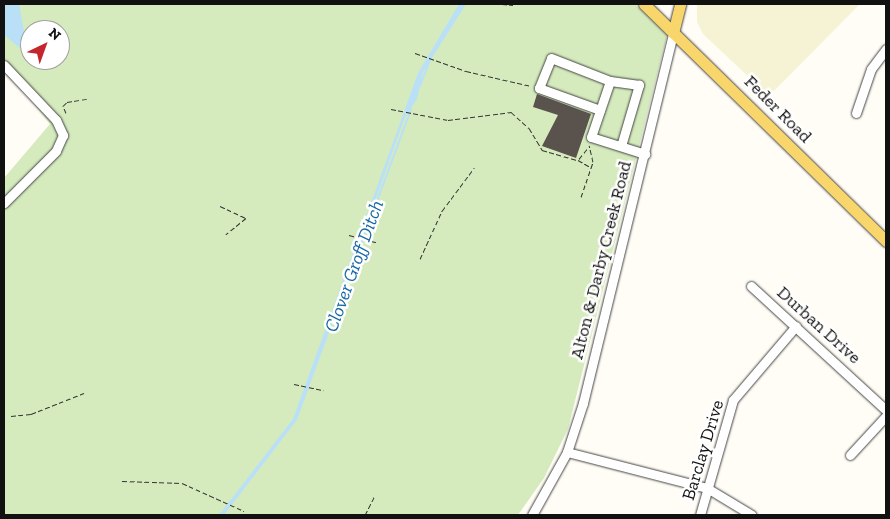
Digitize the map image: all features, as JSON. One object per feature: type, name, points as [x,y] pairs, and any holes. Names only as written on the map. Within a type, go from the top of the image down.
[{"type":"main road","name":"Feder Road","points":[[644,4],[886,241]]},
{"type":"main road","name":"Alton & Darby Creek Road","points":[[673,33],[680,4]]},
{"type":"street","name":"Alton & Darby Creek Road","points":[[532,515],[567,452],[645,154],[673,33]]},
{"type":"street","points":[[856,113],[871,69],[886,49]]},
{"type":"street","points":[[600,110],[539,88],[551,58],[610,81],[639,85],[621,146]]},
{"type":"street","points":[[4,65],[56,120],[62,135],[56,151],[4,203]]},
{"type":"street","points":[[610,81],[591,137],[645,154]]},
{"type":"street","name":"Durban Drive","points":[[751,286],[886,410]]},
{"type":"street","name":"Barclay Drive","points":[[700,515],[733,400],[796,326]]},
{"type":"street","points":[[850,455],[886,416]]},
{"type":"street","points":[[567,452],[707,488],[752,515]]},
{"type":"path","points":[[502,4],[513,5]]},
{"type":"path","points":[[415,53],[539,88]]},
{"type":"path","points":[[66,113],[63,106],[67,102],[87,99]]},
{"type":"path","points":[[391,109],[402,108],[448,120],[511,112],[529,128],[542,150],[578,160],[591,167]]},
{"type":"path","points":[[581,197],[591,167],[588,148],[591,137]]},
{"type":"path","points":[[578,160],[588,148]]},
{"type":"path","points":[[420,259],[442,212],[474,168]]},
{"type":"path","points":[[220,206],[246,218],[226,234]]},
{"type":"path","points":[[349,235],[370,242],[376,242]]},
{"type":"path","points":[[294,384],[323,390]]},
{"type":"path","points":[[11,416],[31,414],[84,394]]},
{"type":"path","points":[[122,481],[182,483],[221,500],[236,510],[244,511]]},
{"type":"path","points":[[365,515],[374,495]]},
{"type":"path","points":[[157,515],[179,515]]},
{"type":"shaded area","points":[[697,4],[860,4],[769,96],[703,34],[697,22]]},
{"type":"green space","points":[[4,4],[635,4],[667,35],[568,429],[544,478],[518,515],[4,515],[4,178],[50,124],[4,65]]},
{"type":"water","points":[[4,4],[19,4],[22,20],[20,20],[20,48],[4,35]]},
{"type":"water","points":[[459,4],[466,4],[423,72],[417,99],[405,117],[297,420],[224,515],[219,515],[293,419],[418,73]]},
{"type":"building","points":[[537,94],[591,114],[576,158],[542,146],[558,115],[533,107]]},
{"type":"waterway","name":"Clover Groff Ditch","points":[[420,86],[430,60]]},
{"type":"waterway","name":"Clover Groff Ditch","points":[[297,416],[411,109]]}]
